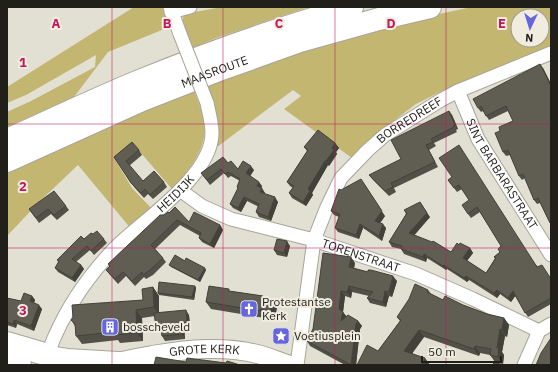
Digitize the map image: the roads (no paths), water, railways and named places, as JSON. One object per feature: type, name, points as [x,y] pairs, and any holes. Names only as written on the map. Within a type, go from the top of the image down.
[{"type":"highway","name":"MAASROUTE","points":[[7,140],[136,82],[212,52],[293,24],[352,7]]},
{"type":"highway","name":"MAASROUTE","points":[[7,161],[142,100],[216,71],[300,41],[379,19],[430,7]]},
{"type":"highway","points":[[7,343],[47,360]]},
{"type":"highway","points":[[7,361],[20,365]]},
{"type":"main road","name":"GROTE KERK","points":[[47,360],[67,358],[113,363],[176,351],[202,348],[233,350],[260,354],[290,365]]},
{"type":"street","name":"HEIDIJK","points":[[47,360],[53,340],[61,322],[72,302],[91,276],[115,249],[180,190],[201,165],[210,146],[212,134],[211,119],[170,9],[190,7]]},
{"type":"street","name":"BORREDREEF","points":[[297,365],[314,240],[327,207],[341,178],[385,135],[458,91],[551,52]]},
{"type":"street","name":"SINT BARBARASTRAAT","points":[[458,91],[478,139],[551,255]]},
{"type":"street","name":"TORENSTRAAT","points":[[180,190],[202,206],[231,219],[314,240],[430,279],[539,331]]},
{"type":"street","points":[[524,365],[539,331],[551,324]]},
{"type":"place","name":"Protestantse Kerk","points":[[249,309]]},
{"type":"place","name":"bosscheveld","points":[[110,327]]},
{"type":"place","name":"Voetiusplein","points":[[281,336]]}]
